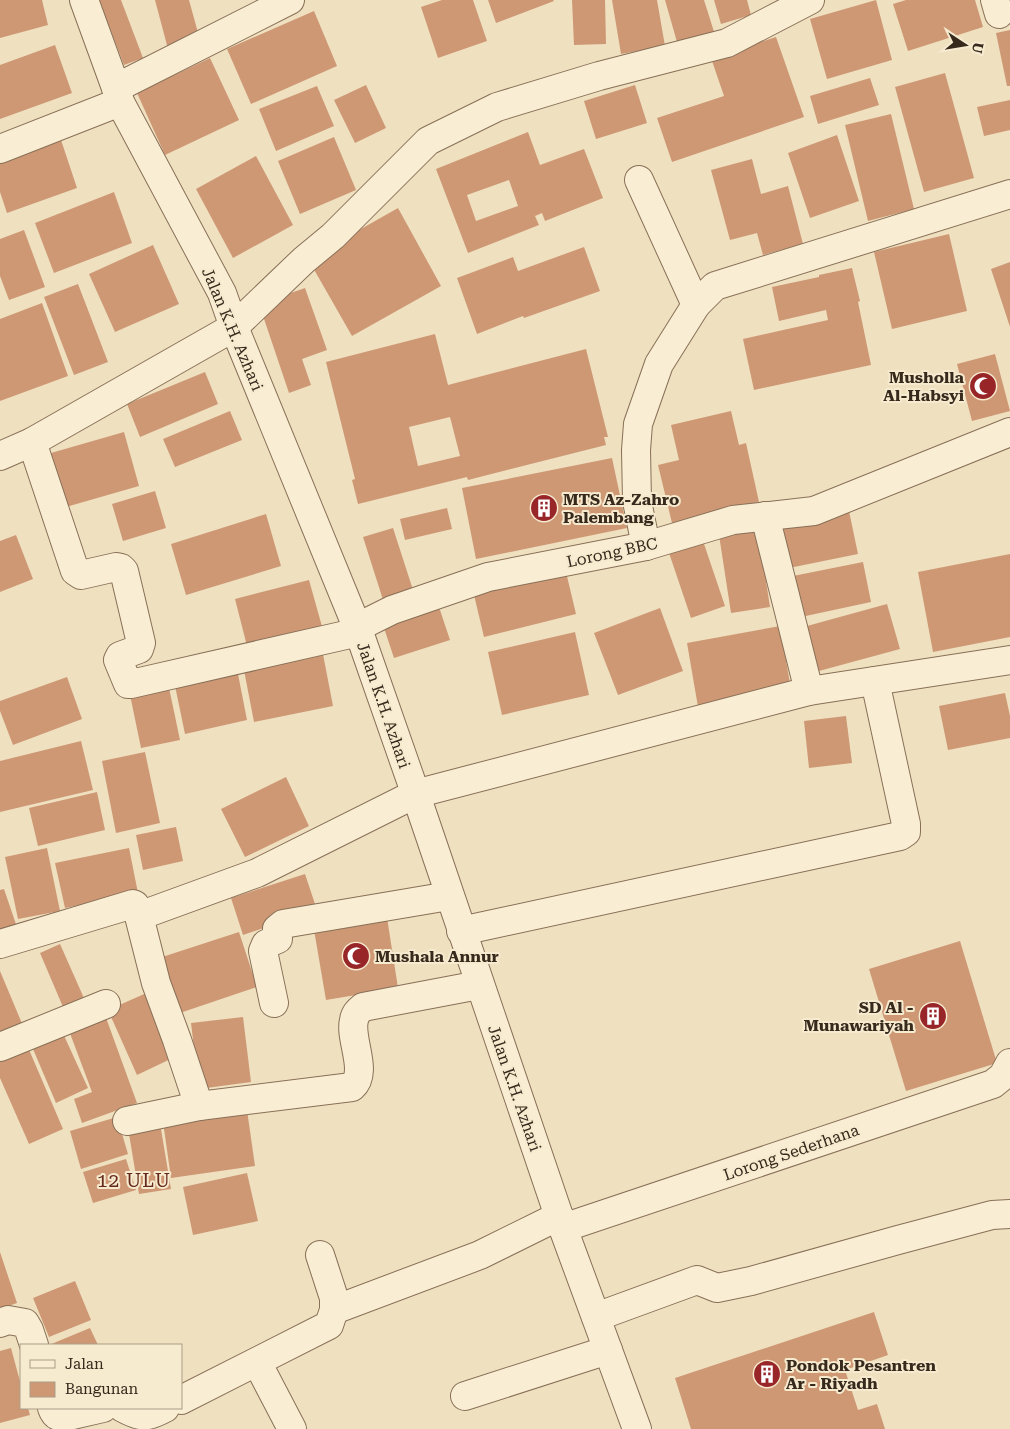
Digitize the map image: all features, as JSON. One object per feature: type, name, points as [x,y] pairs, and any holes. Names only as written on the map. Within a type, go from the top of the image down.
[{"type":"street","name":"Jalan K.H. Azhari","points":[[84,0],[118,95],[222,294],[358,630],[561,1222],[637,1429]]},
{"type":"street","points":[[0,149],[118,95],[290,0]]},
{"type":"street","points":[[0,456],[32,442],[234,327],[332,236],[428,141],[497,107],[599,76],[727,43],[810,0]]},
{"type":"street","points":[[640,180],[696,305]]},
{"type":"street","points":[[646,546],[638,501],[636,450],[638,424],[659,364],[696,305],[715,286],[1010,194]]},
{"type":"street","name":"Lorong BBC","points":[[32,442],[75,572],[81,575],[116,567],[124,571],[141,643],[139,648],[120,656],[118,660],[128,684],[131,684],[358,630],[392,610],[488,578],[646,546],[733,520],[814,510],[1010,432]]},
{"type":"street","points":[[765,516],[809,691]]},
{"type":"street","points":[[139,916],[257,873],[416,796],[809,691],[875,681],[1009,666]]},
{"type":"street","points":[[462,931],[900,836],[906,832],[906,824],[875,681]]},
{"type":"street","points":[[274,1003],[263,950],[266,944],[278,939],[277,929],[283,924],[449,896]]},
{"type":"street","points":[[0,944],[133,904],[135,905],[156,983],[199,1106]]},
{"type":"street","points":[[127,1121],[199,1106],[352,1087],[357,1083],[360,1073],[353,1022],[356,1013],[363,1007],[479,984]]},
{"type":"street","points":[[0,1047],[106,1004]]},
{"type":"street","name":"Lorong Sederhana","points":[[334,1310],[561,1222],[993,1084],[1003,1076],[1010,1063]]},
{"type":"street","points":[[596,1317],[697,1280],[717,1288],[751,1281],[992,1215],[1010,1214]]},
{"type":"street","points":[[182,1399],[329,1325],[334,1310],[334,1298],[320,1255]]},
{"type":"street","points":[[0,1324],[8,1320],[25,1323],[34,1344]]},
{"type":"street","points":[[466,1396],[608,1350]]},
{"type":"street","points":[[256,1362],[292,1429]]},
{"type":"street","points":[[52,1409],[58,1417],[99,1409]]},
{"type":"street","points":[[125,1409],[143,1416],[162,1409]]},
{"type":"building","points":[[0,0],[42,0],[48,25],[0,38]]},
{"type":"building","points":[[99,0],[121,0],[143,58],[124,65]]},
{"type":"building","points":[[155,0],[189,0],[200,40],[168,49]]},
{"type":"building","points":[[442,0],[473,0],[487,41],[438,58],[421,7]]},
{"type":"building","points":[[488,0],[553,0],[554,1],[496,23]]},
{"type":"building","points":[[572,0],[605,0],[606,44],[574,45]]},
{"type":"building","points":[[612,0],[657,0],[665,46],[621,54]]},
{"type":"building","points":[[665,0],[704,0],[716,38],[679,49]]},
{"type":"building","points":[[714,0],[747,0],[751,15],[721,24]]},
{"type":"building","points":[[876,0],[892,60],[827,79],[810,19]]},
{"type":"building","points":[[906,0],[975,0],[983,27],[908,51],[893,4]]},
{"type":"building","points":[[314,11],[337,66],[251,104],[227,49]]},
{"type":"building","points":[[1010,30],[1010,86],[1007,86],[996,33]]},
{"type":"building","points":[[776,37],[804,117],[672,162],[657,118],[724,96],[711,58]]},
{"type":"building","points":[[55,45],[72,93],[0,119],[0,65]]},
{"type":"building","points":[[210,58],[239,120],[165,155],[137,93]]},
{"type":"building","points":[[945,73],[974,178],[924,192],[895,87]]},
{"type":"building","points":[[870,78],[879,105],[818,124],[810,96]]},
{"type":"building","points":[[366,85],[386,128],[355,143],[334,100]]},
{"type":"building","points":[[635,85],[647,123],[596,139],[584,101]]},
{"type":"building","points":[[317,86],[334,126],[276,151],[259,109]]},
{"type":"building","points":[[1010,100],[1010,130],[984,136],[977,107]]},
{"type":"building","points":[[891,114],[914,209],[868,221],[845,125]]},
{"type":"building","points":[[528,132],[540,165],[584,149],[603,198],[545,221],[542,213],[535,216],[539,225],[468,253],[436,169]],"holes":[[[509,180],[518,206],[476,221],[467,195]]]},
{"type":"building","points":[[837,135],[859,201],[810,218],[788,153]]},
{"type":"building","points":[[60,137],[77,188],[7,213],[0,192],[0,158]]},
{"type":"building","points":[[334,137],[356,190],[300,214],[278,161]]},
{"type":"building","points":[[256,156],[293,225],[233,258],[196,189]]},
{"type":"building","points":[[752,159],[761,194],[788,186],[803,244],[763,255],[757,233],[730,240],[711,170]]},
{"type":"building","points":[[114,192],[132,243],[54,273],[35,223]]},
{"type":"building","points":[[398,208],[441,286],[352,336],[308,259]]},
{"type":"building","points":[[24,230],[45,287],[9,300],[0,276],[0,239]]},
{"type":"building","points":[[949,234],[967,311],[892,329],[874,252]]},
{"type":"building","points":[[153,245],[179,304],[115,332],[89,274]]},
{"type":"building","points":[[584,247],[600,291],[524,318],[523,316],[477,334],[457,278],[513,257],[518,271]]},
{"type":"building","points":[[1010,262],[1010,327],[991,269]]},
{"type":"building","points":[[852,268],[860,301],[858,302],[871,365],[754,390],[743,339],[828,320],[826,310],[779,321],[772,287]]},
{"type":"building","points":[[78,284],[108,362],[74,375],[44,297]]},
{"type":"building","points":[[305,288],[327,350],[302,359],[311,385],[289,393],[259,304]]},
{"type":"building","points":[[42,303],[68,376],[0,401],[0,319]]},
{"type":"building","points":[[435,334],[448,385],[586,349],[608,437],[604,437],[606,445],[468,480],[467,477],[358,504],[352,480],[355,479],[326,362]],"holes":[[[450,417],[460,456],[418,466],[409,427]]]},
{"type":"building","name":"Musholla Al-Habsyi","points":[[995,354],[1010,411],[972,421],[957,364]]},
{"type":"building","points":[[205,372],[218,404],[140,437],[127,404]]},
{"type":"building","points":[[230,411],[242,440],[175,467],[163,439]]},
{"type":"building","points":[[731,411],[739,445],[746,443],[759,502],[672,523],[658,465],[679,460],[671,425]]},
{"type":"building","points":[[124,432],[139,486],[66,507],[51,453]]},
{"type":"building","name":"MTS Az-Zahro Palembang","points":[[612,458],[627,528],[476,559],[462,488]]},
{"type":"building","points":[[155,491],[166,528],[123,541],[112,504]]},
{"type":"building","points":[[447,508],[452,529],[405,540],[400,519]]},
{"type":"building","points":[[849,511],[858,554],[784,569],[776,527]]},
{"type":"building","points":[[266,514],[281,566],[186,595],[171,544]]},
{"type":"building","points":[[393,528],[414,593],[384,603],[363,537]]},
{"type":"building","points":[[758,529],[770,607],[731,613],[719,535]]},
{"type":"building","points":[[16,535],[33,579],[0,592],[0,541]]},
{"type":"building","points":[[701,535],[725,606],[691,618],[667,547]]},
{"type":"building","points":[[1010,554],[1010,637],[933,652],[918,572]]},
{"type":"building","points":[[863,562],[871,602],[801,617],[793,576]]},
{"type":"building","points":[[566,572],[576,614],[484,637],[474,595]]},
{"type":"building","points":[[309,580],[323,630],[248,650],[235,599]]},
{"type":"building","points":[[887,604],[900,649],[819,671],[807,626]]},
{"type":"building","points":[[439,607],[450,640],[394,658],[383,625]]},
{"type":"building","points":[[660,608],[683,671],[618,695],[594,633]]},
{"type":"building","points":[[780,626],[791,689],[698,707],[687,643]]},
{"type":"building","points":[[575,632],[589,695],[502,715],[488,652]]},
{"type":"building","points":[[322,649],[333,706],[254,722],[243,665]]},
{"type":"building","points":[[237,669],[247,720],[185,734],[174,681]]},
{"type":"building","points":[[67,677],[82,719],[13,745],[0,711],[0,701]]},
{"type":"building","points":[[168,683],[180,740],[141,748],[129,690]]},
{"type":"building","points":[[1005,693],[1010,716],[1010,738],[948,750],[939,706]]},
{"type":"building","points":[[846,716],[852,763],[809,768],[804,721]]},
{"type":"building","points":[[81,741],[93,790],[0,812],[0,761]]},
{"type":"building","points":[[145,752],[160,823],[116,833],[102,761]]},
{"type":"building","points":[[286,777],[309,826],[245,857],[221,809]]},
{"type":"building","points":[[97,792],[105,830],[38,846],[29,808]]},
{"type":"building","points":[[176,827],[183,861],[143,870],[136,835]]},
{"type":"building","points":[[47,848],[60,911],[18,919],[5,857]]},
{"type":"building","points":[[129,848],[138,893],[65,908],[55,863]]},
{"type":"building","points":[[305,874],[317,910],[243,935],[231,898]]},
{"type":"building","points":[[4,889],[20,936],[0,943],[0,890]]},
{"type":"building","name":"Mushala Annur","points":[[386,911],[398,988],[326,1000],[313,924]]},
{"type":"building","points":[[239,932],[257,987],[171,1016],[153,960]]},
{"type":"building","name":"SD Al - Munawariyah","points":[[960,941],[997,1063],[906,1091],[869,969]]},
{"type":"building","points":[[60,944],[87,1005],[66,1014],[40,953]]},
{"type":"building","points":[[0,971],[26,1033],[0,1045]]},
{"type":"building","points":[[151,991],[179,1055],[137,1075],[108,1010]]},
{"type":"building","points":[[105,1015],[137,1103],[82,1123],[74,1099],[92,1092],[68,1028]]},
{"type":"building","points":[[243,1017],[251,1082],[199,1089],[191,1023]]},
{"type":"building","points":[[61,1029],[88,1088],[56,1103],[30,1042]]},
{"type":"building","points":[[27,1045],[63,1129],[29,1144],[0,1078],[0,1057]]},
{"type":"building","points":[[246,1103],[255,1166],[171,1178],[162,1115]]},
{"type":"building","points":[[117,1117],[128,1154],[81,1169],[70,1131]]},
{"type":"building","points":[[160,1123],[171,1189],[139,1194],[128,1128]]},
{"type":"building","points":[[126,1159],[136,1190],[93,1203],[83,1172]]},
{"type":"building","points":[[247,1173],[258,1221],[193,1235],[183,1187]]},
{"type":"building","points":[[0,1252],[17,1303],[0,1309]]},
{"type":"building","points":[[75,1281],[91,1320],[49,1337],[33,1298]]},
{"type":"building","name":"Pondok Pesantren Ar - Riyadh","points":[[874,1312],[888,1355],[845,1370],[858,1410],[877,1404],[885,1429],[691,1429],[675,1378]]},
{"type":"building","points":[[90,1328],[98,1344],[51,1344]]},
{"type":"building","points":[[11,1348],[20,1381],[20,1409],[28,1409],[30,1415],[0,1423],[0,1351]]},
{"type":"place","name":"Musholla Al-Habsyi","points":[[983,386]]},
{"type":"place","name":"MTS Az-Zahro Palembang","points":[[544,508]]},
{"type":"place","name":"Mushala Annur","points":[[356,956]]},
{"type":"place","name":"SD Al - Munawariyah","points":[[933,1016]]},
{"type":"place","name":"Pondok Pesantren Ar - Riyadh","points":[[767,1374]]},
{"type":"district","name":"12 ULU","points":[[134,1180]]}]
